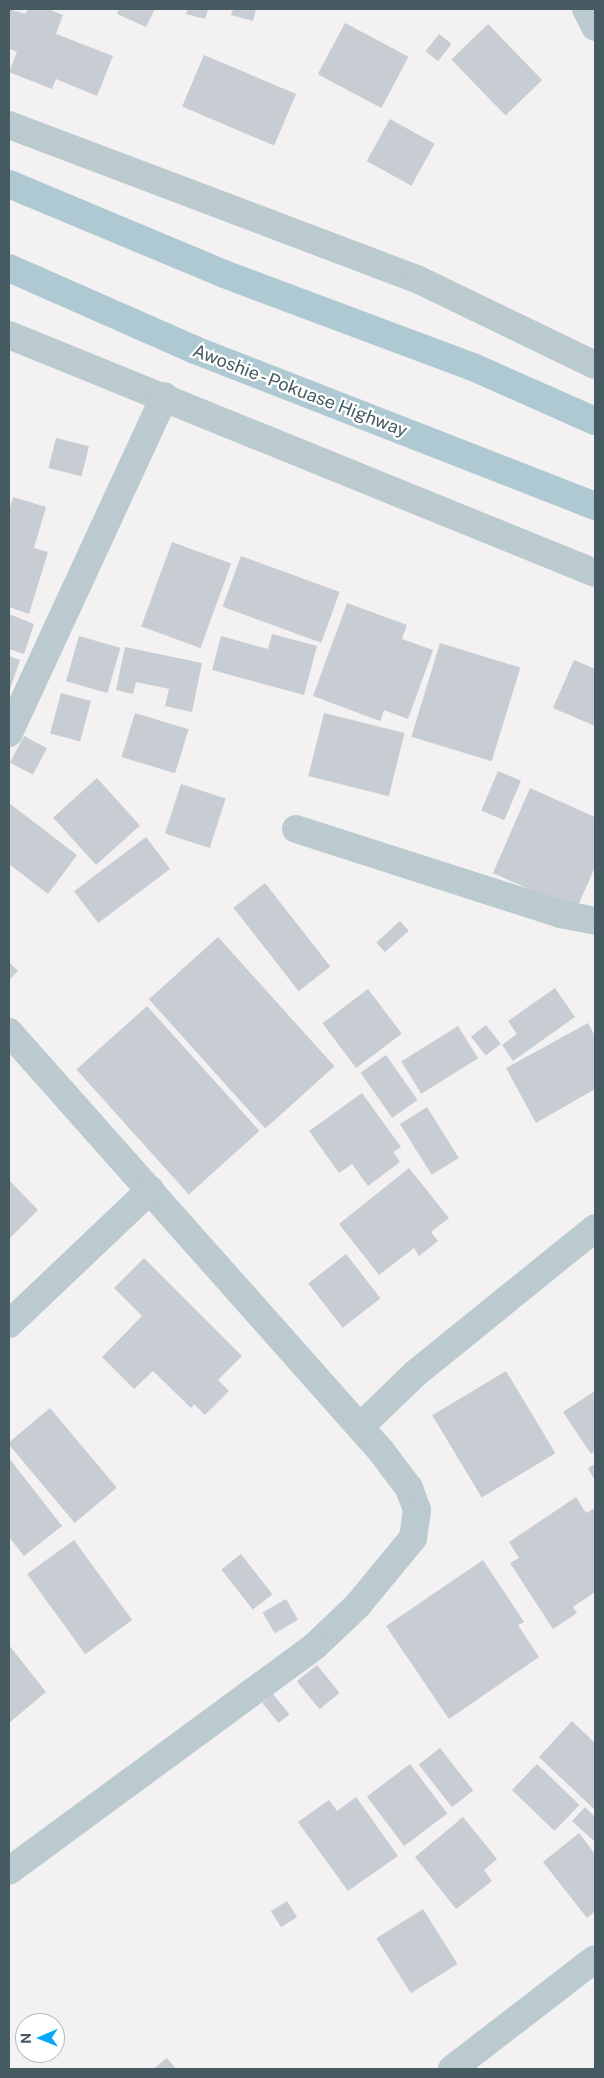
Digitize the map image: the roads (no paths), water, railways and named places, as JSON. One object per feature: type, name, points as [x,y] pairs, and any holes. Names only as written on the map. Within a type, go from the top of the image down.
[{"type":"main road","points":[[9,184],[224,274],[473,366],[595,421]]},
{"type":"main road","name":"Awoshie - Pokuase Highway","points":[[9,268],[194,350],[595,506]]},
{"type":"street","points":[[586,9],[595,27]]},
{"type":"street","points":[[9,125],[419,280],[595,365]]},
{"type":"street","points":[[9,335],[165,396],[595,573]]},
{"type":"street","points":[[9,733],[165,396]]},
{"type":"street","points":[[296,829],[560,914],[595,922]]},
{"type":"street","points":[[9,1032],[360,1427],[409,1488],[417,1510],[413,1538],[358,1604],[315,1646],[9,1871]]},
{"type":"street","points":[[9,1324],[150,1190]]},
{"type":"street","points":[[360,1427],[416,1373],[595,1228]]},
{"type":"street","points":[[452,2069],[595,1959]]}]
